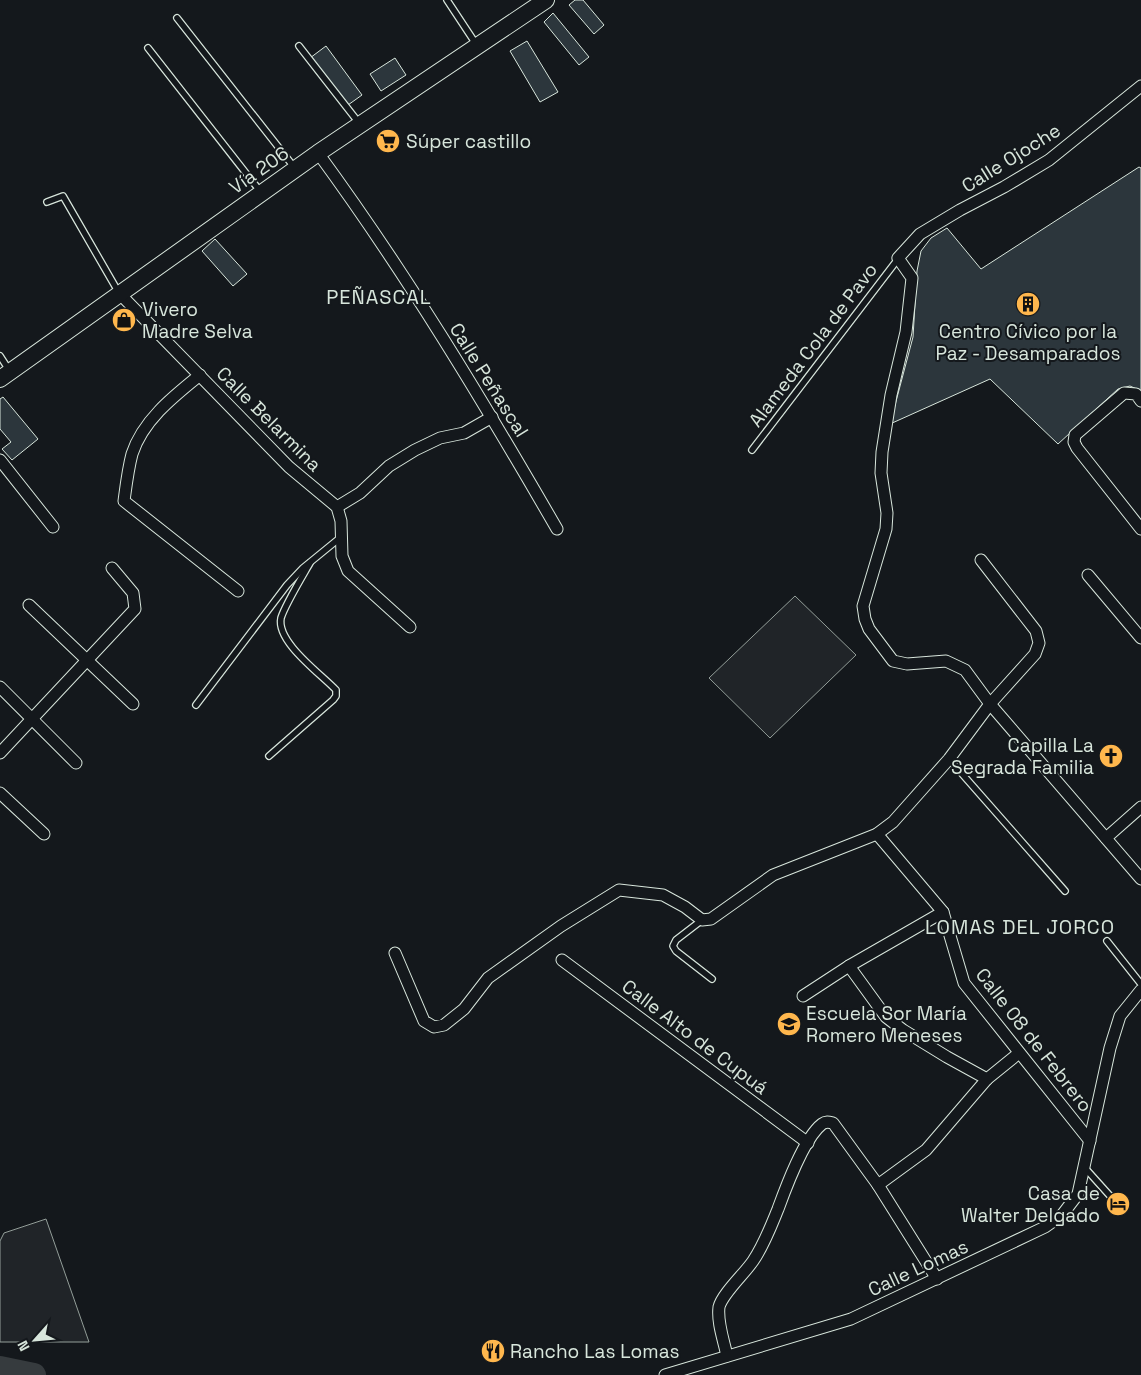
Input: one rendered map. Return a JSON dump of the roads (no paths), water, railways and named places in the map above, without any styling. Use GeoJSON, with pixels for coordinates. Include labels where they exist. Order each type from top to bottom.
{"type":"FeatureCollection","features":[{"type":"Feature","properties":{"kind":"main road","name":"Vía 206"},"geometry":{"type":"LineString","coordinates":[[5,375],[296,168],[546,0]]}},
{"type":"Feature","properties":{"kind":"street","name":"Calle Ojoche"},"geometry":{"type":"LineString","coordinates":[[898,258],[920,234],[1049,160],[1140,88]]}},
{"type":"Feature","properties":{"kind":"street","name":"Calle Peñascal"},"geometry":{"type":"LineString","coordinates":[[318,153],[360,210],[492,416],[557,529]]}},
{"type":"Feature","properties":{"kind":"street"},"geometry":{"type":"LineString","coordinates":[[898,258],[912,278],[906,332],[891,395],[882,452],[881,473],[887,513],[886,529],[863,606],[865,619],[869,629],[893,661],[907,664],[946,661],[965,670],[990,704],[1141,880]]}},
{"type":"Feature","properties":{"kind":"street","name":"Calle Belarmina"},"geometry":{"type":"LineString","coordinates":[[120,293],[289,468],[336,507]]}},
{"type":"Feature","properties":{"kind":"street"},"geometry":{"type":"LineString","coordinates":[[200,375],[170,399],[145,428],[132,454],[124,501],[238,591]]}},
{"type":"Feature","properties":{"kind":"street"},"geometry":{"type":"LineString","coordinates":[[1141,400],[1136,394],[1124,393],[1074,435],[1074,442],[1076,448],[1141,529]]}},
{"type":"Feature","properties":{"kind":"street"},"geometry":{"type":"LineString","coordinates":[[410,627],[348,571],[342,556],[341,521],[336,507],[360,493],[389,466],[415,450],[440,438],[464,433],[492,416]]}},
{"type":"Feature","properties":{"kind":"street"},"geometry":{"type":"LineString","coordinates":[[0,460],[52,527]]}},
{"type":"Feature","properties":{"kind":"street"},"geometry":{"type":"LineString","coordinates":[[395,954],[424,1021],[434,1027],[444,1025],[464,1009],[488,978],[562,926],[618,890],[662,895],[685,907],[702,920],[711,919],[773,875],[877,834],[893,822],[949,759],[990,704],[1035,654],[1039,643],[1036,631],[981,560]]}},
{"type":"Feature","properties":{"kind":"street"},"geometry":{"type":"LineString","coordinates":[[0,753],[135,609],[133,593],[112,568]]}},
{"type":"Feature","properties":{"kind":"street"},"geometry":{"type":"LineString","coordinates":[[1088,575],[1141,638]]}},
{"type":"Feature","properties":{"kind":"street"},"geometry":{"type":"LineString","coordinates":[[30,605],[133,704]]}},
{"type":"Feature","properties":{"kind":"street"},"geometry":{"type":"LineString","coordinates":[[0,686],[76,763]]}},
{"type":"Feature","properties":{"kind":"street"},"geometry":{"type":"LineString","coordinates":[[0,794],[44,834]]}},
{"type":"Feature","properties":{"kind":"street"},"geometry":{"type":"LineString","coordinates":[[1106,838],[1141,807]]}},
{"type":"Feature","properties":{"kind":"street","name":"Calle 08 de Febrero"},"geometry":{"type":"LineString","coordinates":[[877,834],[942,912],[964,983],[1090,1140]]}},
{"type":"Feature","properties":{"kind":"street"},"geometry":{"type":"LineString","coordinates":[[803,996],[849,966],[942,912]]}},
{"type":"Feature","properties":{"kind":"street","name":"Calle Alto de Cupuá"},"geometry":{"type":"LineString","coordinates":[[562,960],[808,1143]]}},
{"type":"Feature","properties":{"kind":"street"},"geometry":{"type":"LineString","coordinates":[[849,966],[886,1017],[940,1053],[987,1079]]}},
{"type":"Feature","properties":{"kind":"street","name":"Calle Lomas"},"geometry":{"type":"LineString","coordinates":[[665,1375],[851,1319],[1045,1227],[1062,1215],[1078,1194],[1110,1048],[1120,1016],[1141,990]]}},
{"type":"Feature","properties":{"kind":"street"},"geometry":{"type":"LineString","coordinates":[[878,1184],[926,1150],[987,1079],[1019,1053]]}},
{"type":"Feature","properties":{"kind":"street"},"geometry":{"type":"LineString","coordinates":[[728,1356],[720,1325],[720,1306],[731,1288],[753,1262],[768,1233],[786,1186],[808,1143],[821,1125],[827,1122],[833,1123],[878,1184],[937,1279]]}},
{"type":"Feature","properties":{"kind":"lane"},"geometry":{"type":"LineString","coordinates":[[447,0],[477,46]]}},
{"type":"Feature","properties":{"kind":"lane"},"geometry":{"type":"LineString","coordinates":[[177,18],[296,168]]}},
{"type":"Feature","properties":{"kind":"lane"},"geometry":{"type":"LineString","coordinates":[[299,46],[360,124]]}},
{"type":"Feature","properties":{"kind":"lane"},"geometry":{"type":"LineString","coordinates":[[148,48],[261,193]]}},
{"type":"Feature","properties":{"kind":"lane"},"geometry":{"type":"LineString","coordinates":[[47,202],[63,196],[120,293]]}},
{"type":"Feature","properties":{"kind":"lane","name":"Alameda Cola de Pavo"},"geometry":{"type":"LineString","coordinates":[[752,450],[898,258]]}},
{"type":"Feature","properties":{"kind":"lane"},"geometry":{"type":"LineString","coordinates":[[0,356],[5,375]]}},
{"type":"Feature","properties":{"kind":"lane"},"geometry":{"type":"LineString","coordinates":[[196,704],[287,585],[341,537]]}},
{"type":"Feature","properties":{"kind":"lane"},"geometry":{"type":"LineString","coordinates":[[269,756],[336,696],[336,690],[290,645],[282,633],[282,617],[310,563]]}},
{"type":"Feature","properties":{"kind":"lane"},"geometry":{"type":"LineString","coordinates":[[949,759],[1065,891]]}},
{"type":"Feature","properties":{"kind":"lane"},"geometry":{"type":"LineString","coordinates":[[702,920],[676,940],[674,946],[676,951],[712,979]]}},
{"type":"Feature","properties":{"kind":"lane"},"geometry":{"type":"LineString","coordinates":[[1107,941],[1141,984]]}},
{"type":"Feature","properties":{"kind":"lane"},"geometry":{"type":"LineString","coordinates":[[1084,1166],[1120,1207]]}},
{"type":"Feature","properties":{"kind":"waterway"},"geometry":{"type":"LineString","coordinates":[[0,1368],[34,1375]]}},
{"type":"Feature","properties":{"kind":"place","name":"Súper castillo"},"geometry":{"type":"Point","coordinates":[388,141]}},
{"type":"Feature","properties":{"kind":"place","name":"Centro Cívico por la Paz - Desamparados"},"geometry":{"type":"Point","coordinates":[1028,304]}},
{"type":"Feature","properties":{"kind":"place","name":"Vivero Madre Selva"},"geometry":{"type":"Point","coordinates":[124,320]}},
{"type":"Feature","properties":{"kind":"place","name":"Capilla La Segrada Familia"},"geometry":{"type":"Point","coordinates":[1111,756]}},
{"type":"Feature","properties":{"kind":"place","name":"Escuela Sor María Romero Meneses"},"geometry":{"type":"Point","coordinates":[789,1024]}},
{"type":"Feature","properties":{"kind":"place","name":"Casa de Walter Delgado"},"geometry":{"type":"Point","coordinates":[1118,1204]}},
{"type":"Feature","properties":{"kind":"place","name":"Rancho Las Lomas"},"geometry":{"type":"Point","coordinates":[493,1351]}},
{"type":"Feature","properties":{"kind":"district","name":"PEÑASCAL"},"geometry":{"type":"Point","coordinates":[379,297]}},
{"type":"Feature","properties":{"kind":"district","name":"LOMAS DEL JORCO"},"geometry":{"type":"Point","coordinates":[1020,927]}}]}
